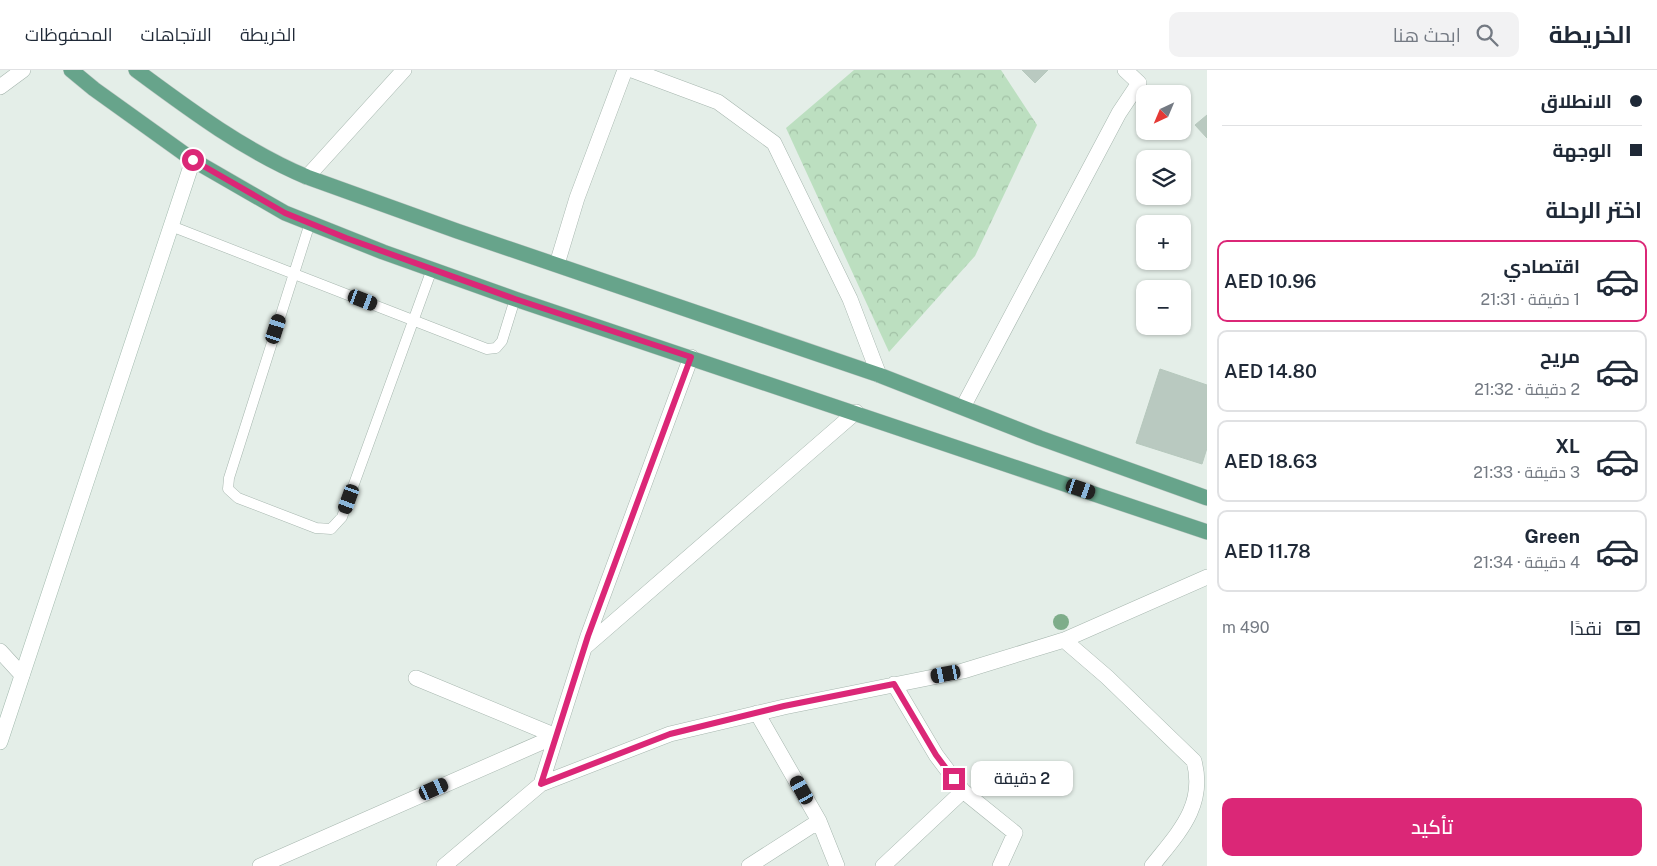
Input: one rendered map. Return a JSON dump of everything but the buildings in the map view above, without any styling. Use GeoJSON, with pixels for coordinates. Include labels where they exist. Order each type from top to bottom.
{"type":"FeatureCollection","features":[{"type":"Feature","properties":{"kind":"main road"},"geometry":{"type":"LineString","coordinates":[[71,70],[193,160],[285,213],[432,270],[515,299],[856,412],[1207,532]]}},
{"type":"Feature","properties":{"kind":"main road"},"geometry":{"type":"LineString","coordinates":[[136,70],[205,121],[283,167],[307,177],[458,231],[879,375],[1040,438],[1207,498]]}},
{"type":"Feature","properties":{"kind":"street"},"geometry":{"type":"LineString","coordinates":[[0,87],[23,70]]}},
{"type":"Feature","properties":{"kind":"street"},"geometry":{"type":"LineString","coordinates":[[307,177],[404,70]]}},
{"type":"Feature","properties":{"kind":"street"},"geometry":{"type":"LineString","coordinates":[[557,264],[577,198],[625,70]]}},
{"type":"Feature","properties":{"kind":"street"},"geometry":{"type":"LineString","coordinates":[[632,70],[718,102],[774,143],[850,299],[879,375]]}},
{"type":"Feature","properties":{"kind":"street"},"geometry":{"type":"LineString","coordinates":[[963,407],[1118,112],[1138,83],[1125,70]]}},
{"type":"Feature","properties":{"kind":"street"},"geometry":{"type":"LineString","coordinates":[[0,742],[193,160]]}},
{"type":"Feature","properties":{"kind":"street"},"geometry":{"type":"LineString","coordinates":[[541,784],[584,648],[691,357]]}},
{"type":"Feature","properties":{"kind":"street"},"geometry":{"type":"LineString","coordinates":[[584,648],[856,412]]}},
{"type":"Feature","properties":{"kind":"street"},"geometry":{"type":"LineString","coordinates":[[444,866],[541,784],[670,734],[757,713],[963,671],[1064,640],[1207,577]]}},
{"type":"Feature","properties":{"kind":"street"},"geometry":{"type":"LineString","coordinates":[[1064,640],[1108,677],[1194,761],[1198,777],[1198,796],[1180,831],[1152,866]]}},
{"type":"Feature","properties":{"kind":"street"},"geometry":{"type":"LineString","coordinates":[[0,651],[22,675]]}},
{"type":"Feature","properties":{"kind":"street"},"geometry":{"type":"LineString","coordinates":[[416,678],[556,736]]}},
{"type":"Feature","properties":{"kind":"street"},"geometry":{"type":"LineString","coordinates":[[894,684],[936,755],[963,792],[1016,833],[1000,866]]}},
{"type":"Feature","properties":{"kind":"street"},"geometry":{"type":"LineString","coordinates":[[757,713],[818,821],[837,866]]}},
{"type":"Feature","properties":{"kind":"street"},"geometry":{"type":"LineString","coordinates":[[260,866],[556,736]]}},
{"type":"Feature","properties":{"kind":"street"},"geometry":{"type":"LineString","coordinates":[[882,866],[963,792]]}},
{"type":"Feature","properties":{"kind":"street"},"geometry":{"type":"LineString","coordinates":[[749,866],[818,821]]}},
{"type":"Feature","properties":{"kind":"lane"},"geometry":{"type":"LineString","coordinates":[[310,223],[229,478],[228,490],[238,498],[316,528],[331,529],[342,517],[432,270]]}},
{"type":"Feature","properties":{"kind":"lane"},"geometry":{"type":"LineString","coordinates":[[171,226],[487,349],[496,348],[502,341],[515,299]]}},
{"type":"Feature","properties":{"kind":"green space"},"geometry":{"type":"Polygon","coordinates":[[[854,70],[1001,70],[1037,125],[975,256],[889,352],[786,128],[854,70]]]}},
{"type":"Feature","properties":{"kind":"route"},"geometry":{"type":"LineString","coordinates":[[193,160],[285,213],[346,238],[515,299],[691,357],[588,636],[541,784],[670,734],[784,706],[894,684],[936,755],[954,779]]}}]}
